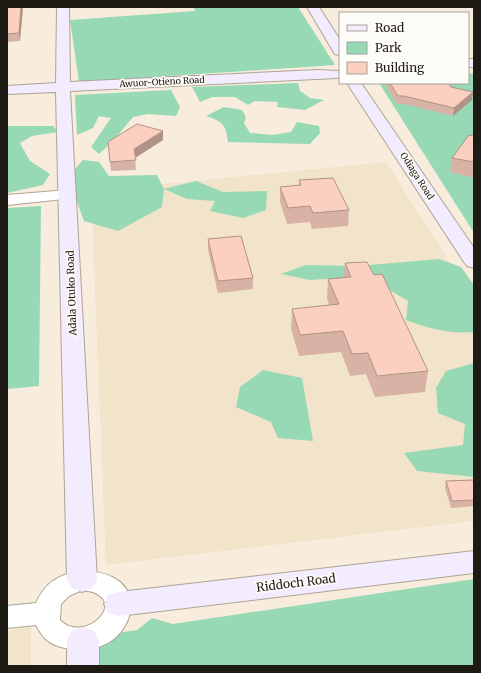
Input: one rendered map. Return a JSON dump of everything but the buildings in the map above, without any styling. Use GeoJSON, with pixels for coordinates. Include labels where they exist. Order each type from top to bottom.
{"type":"FeatureCollection","features":[{"type":"Feature","properties":{"kind":"street","name":"Adala Otuko Road"},"geometry":{"type":"LineString","coordinates":[[63,7],[64,87],[82,580]]}},
{"type":"Feature","properties":{"kind":"street"},"geometry":{"type":"LineString","coordinates":[[313,7],[339,49]]}},
{"type":"Feature","properties":{"kind":"street","name":"Awuor-Otieno Road"},"geometry":{"type":"LineString","coordinates":[[7,90],[317,74],[338,71]]}},
{"type":"Feature","properties":{"kind":"street","name":"Odiaga Road"},"geometry":{"type":"LineString","coordinates":[[358,85],[474,262]]}},
{"type":"Feature","properties":{"kind":"street"},"geometry":{"type":"LineString","coordinates":[[7,200],[68,195]]}},
{"type":"Feature","properties":{"kind":"street","name":"Riddoch Road"},"geometry":{"type":"LineString","coordinates":[[119,604],[474,562]]}},
{"type":"Feature","properties":{"kind":"street"},"geometry":{"type":"LineString","coordinates":[[82,580],[96,580],[107,585],[116,594],[119,604],[117,616],[109,627],[97,636],[83,653],[68,639],[56,634],[47,624],[45,613],[49,601],[57,591],[68,584],[82,580]]}},
{"type":"Feature","properties":{"kind":"street"},"geometry":{"type":"LineString","coordinates":[[7,618],[45,613]]}},
{"type":"Feature","properties":{"kind":"shaded area"},"geometry":{"type":"Polygon","coordinates":[[[386,162],[474,300],[474,521],[106,565],[91,191],[386,162]]]}},
{"type":"Feature","properties":{"kind":"shaded area"},"geometry":{"type":"Polygon","coordinates":[[[31,627],[31,666],[7,666],[7,631],[31,627]]]}},
{"type":"Feature","properties":{"kind":"green space"},"geometry":{"type":"Polygon","coordinates":[[[193,7],[298,7],[335,65],[79,82],[70,20],[195,11],[193,7]]]}},
{"type":"Feature","properties":{"kind":"green space"},"geometry":{"type":"Polygon","coordinates":[[[474,73],[474,233],[380,84],[469,84],[469,74],[474,73]]]}},
{"type":"Feature","properties":{"kind":"green space"},"geometry":{"type":"Polygon","coordinates":[[[298,83],[300,91],[310,98],[324,100],[305,110],[277,107],[278,102],[255,101],[248,105],[235,97],[212,97],[200,102],[192,87],[298,83]]]}},
{"type":"Feature","properties":{"kind":"green space"},"geometry":{"type":"Polygon","coordinates":[[[171,90],[180,107],[176,116],[148,114],[133,117],[113,141],[99,154],[91,147],[111,118],[99,116],[93,128],[77,135],[75,95],[171,90]]]}},
{"type":"Feature","properties":{"kind":"green space"},"geometry":{"type":"Polygon","coordinates":[[[224,107],[242,110],[246,117],[244,123],[250,133],[272,135],[291,132],[297,122],[319,126],[320,133],[310,144],[228,142],[223,124],[206,116],[224,107]]]}},
{"type":"Feature","properties":{"kind":"green space"},"geometry":{"type":"Polygon","coordinates":[[[7,126],[53,126],[58,132],[32,136],[20,143],[30,161],[50,174],[43,185],[7,193],[7,126]]]}},
{"type":"Feature","properties":{"kind":"green space"},"geometry":{"type":"Polygon","coordinates":[[[83,160],[99,162],[109,176],[157,175],[164,189],[162,207],[118,231],[84,221],[68,177],[83,160]]]}},
{"type":"Feature","properties":{"kind":"green space"},"geometry":{"type":"Polygon","coordinates":[[[196,181],[223,192],[267,191],[266,210],[243,218],[210,211],[215,201],[187,199],[164,189],[196,181]]]}},
{"type":"Feature","properties":{"kind":"green space"},"geometry":{"type":"Polygon","coordinates":[[[41,206],[39,386],[7,389],[7,208],[41,206]]]}},
{"type":"Feature","properties":{"kind":"green space"},"geometry":{"type":"Polygon","coordinates":[[[439,259],[461,267],[474,285],[474,332],[440,330],[406,320],[408,301],[366,276],[310,280],[281,274],[306,265],[358,266],[439,259]]]}},
{"type":"Feature","properties":{"kind":"green space"},"geometry":{"type":"Polygon","coordinates":[[[474,363],[474,477],[417,471],[404,453],[463,445],[465,424],[438,413],[436,388],[446,371],[474,363]]]}},
{"type":"Feature","properties":{"kind":"green space"},"geometry":{"type":"Polygon","coordinates":[[[263,370],[302,378],[313,441],[278,438],[271,422],[236,407],[240,387],[263,370]]]}},
{"type":"Feature","properties":{"kind":"green space"},"geometry":{"type":"Polygon","coordinates":[[[474,579],[474,666],[98,666],[97,636],[137,630],[152,618],[173,624],[474,579]]]}}]}
